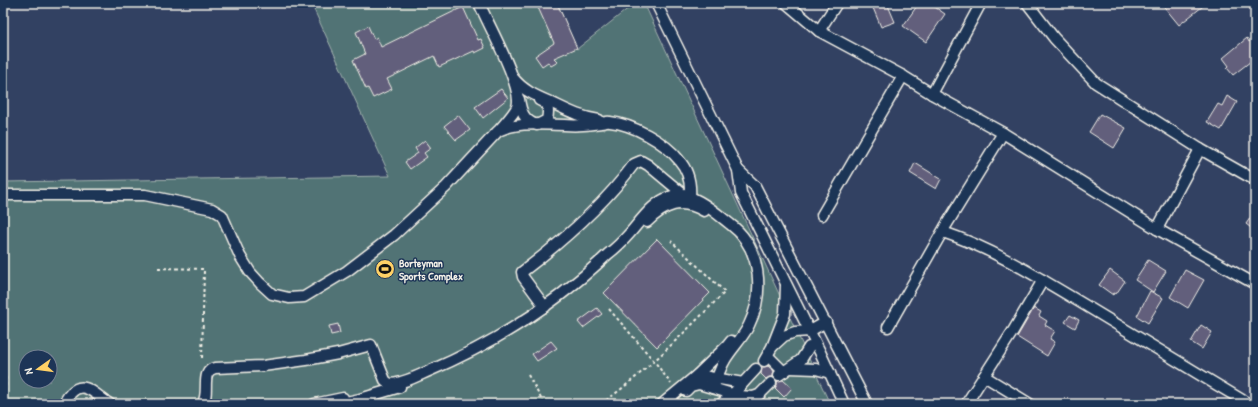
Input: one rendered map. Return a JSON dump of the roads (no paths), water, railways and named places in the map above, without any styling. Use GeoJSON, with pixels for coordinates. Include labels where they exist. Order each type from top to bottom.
{"type":"FeatureCollection","features":[{"type":"Feature","properties":{"kind":"street"},"geometry":{"type":"LineString","coordinates":[[479,3],[519,91],[520,108],[524,117],[531,123],[537,125],[547,120],[548,108],[545,102],[519,91]]}},
{"type":"Feature","properties":{"kind":"street"},"geometry":{"type":"LineString","coordinates":[[656,3],[738,170],[741,193],[810,331],[844,404]]}},
{"type":"Feature","properties":{"kind":"street"},"geometry":{"type":"LineString","coordinates":[[786,3],[819,31],[903,76],[932,94],[1003,133],[1156,228],[1255,284]]}},
{"type":"Feature","properties":{"kind":"street"},"geometry":{"type":"LineString","coordinates":[[819,31],[837,3]]}},
{"type":"Feature","properties":{"kind":"street"},"geometry":{"type":"LineString","coordinates":[[932,94],[981,3]]}},
{"type":"Feature","properties":{"kind":"street"},"geometry":{"type":"LineString","coordinates":[[1027,3],[1054,38],[1096,83],[1200,149],[1255,180]]}},
{"type":"Feature","properties":{"kind":"street"},"geometry":{"type":"LineString","coordinates":[[822,215],[903,76]]}},
{"type":"Feature","properties":{"kind":"street"},"geometry":{"type":"LineString","coordinates":[[519,91],[532,95],[576,115],[631,127],[670,151],[679,160],[687,173],[690,187],[687,196]]}},
{"type":"Feature","properties":{"kind":"street"},"geometry":{"type":"LineString","coordinates":[[3,195],[146,195],[212,209],[222,215],[240,256],[250,272],[260,283],[272,294],[289,298],[304,297],[347,271],[394,235],[446,187],[498,131],[517,106],[519,91]]}},
{"type":"Feature","properties":{"kind":"street"},"geometry":{"type":"LineString","coordinates":[[520,108],[527,100],[536,98]]}},
{"type":"Feature","properties":{"kind":"street"},"geometry":{"type":"LineString","coordinates":[[498,131],[507,127],[523,124],[585,125],[609,121]]}},
{"type":"Feature","properties":{"kind":"street"},"geometry":{"type":"LineString","coordinates":[[888,327],[1003,133]]}},
{"type":"Feature","properties":{"kind":"street"},"geometry":{"type":"LineString","coordinates":[[1156,228],[1200,149]]}},
{"type":"Feature","properties":{"kind":"street"},"geometry":{"type":"LineString","coordinates":[[545,307],[523,277],[522,272],[588,216],[634,164],[641,161],[658,172],[687,196]]}},
{"type":"Feature","properties":{"kind":"street"},"geometry":{"type":"LineString","coordinates":[[738,170],[755,186],[867,404]]}},
{"type":"Feature","properties":{"kind":"street"},"geometry":{"type":"LineString","coordinates":[[212,404],[208,393],[207,374],[211,369],[263,366],[306,360],[338,354],[371,345],[385,380],[391,384],[423,373],[470,352],[510,330],[545,307],[587,275],[649,212],[662,200],[673,195],[694,198],[714,211],[738,231],[751,250],[757,266],[758,296],[754,314],[745,332],[724,361],[715,383]]}},
{"type":"Feature","properties":{"kind":"street"},"geometry":{"type":"LineString","coordinates":[[337,404],[381,393],[417,381],[479,354],[538,318],[594,275],[660,210],[670,205],[693,205],[728,229],[739,242],[749,262],[752,283],[749,309],[740,329],[727,346],[697,375],[662,404]]}},
{"type":"Feature","properties":{"kind":"street"},"geometry":{"type":"LineString","coordinates":[[943,232],[997,254],[1249,404]]}},
{"type":"Feature","properties":{"kind":"street"},"geometry":{"type":"LineString","coordinates":[[968,401],[1043,280]]}},
{"type":"Feature","properties":{"kind":"street"},"geometry":{"type":"LineString","coordinates":[[768,355],[785,314],[786,284]]}},
{"type":"Feature","properties":{"kind":"street"},"geometry":{"type":"LineString","coordinates":[[768,355],[784,336],[795,332],[810,331],[826,322]]}},
{"type":"Feature","properties":{"kind":"street"},"geometry":{"type":"LineString","coordinates":[[784,372],[801,360],[809,347]]}},
{"type":"Feature","properties":{"kind":"street"},"geometry":{"type":"LineString","coordinates":[[202,404],[208,393],[209,378],[212,374],[223,372],[252,372],[291,367],[330,360],[369,350],[379,374],[380,382],[377,389],[314,404]]}},
{"type":"Feature","properties":{"kind":"street"},"geometry":{"type":"LineString","coordinates":[[768,355],[784,372]]}},
{"type":"Feature","properties":{"kind":"street"},"geometry":{"type":"LineString","coordinates":[[721,404],[733,394],[756,369]]}},
{"type":"Feature","properties":{"kind":"street"},"geometry":{"type":"LineString","coordinates":[[784,372],[816,369],[830,374]]}},
{"type":"Feature","properties":{"kind":"street"},"geometry":{"type":"LineString","coordinates":[[697,375],[715,383],[733,394],[747,398],[759,395],[771,383]]}},
{"type":"Feature","properties":{"kind":"street"},"geometry":{"type":"LineString","coordinates":[[984,376],[1030,404]]}},
{"type":"Feature","properties":{"kind":"street"},"geometry":{"type":"LineString","coordinates":[[671,404],[695,384],[743,383]]}},
{"type":"Feature","properties":{"kind":"street"},"geometry":{"type":"LineString","coordinates":[[65,404],[68,396],[73,390],[87,388],[93,391],[105,402],[110,404]]}},
{"type":"Feature","properties":{"kind":"street"},"geometry":{"type":"LineString","coordinates":[[729,404],[733,394]]}},
{"type":"Feature","properties":{"kind":"place","name":"Borteyman Sports Complex"},"geometry":{"type":"Point","coordinates":[385,269]}}]}
